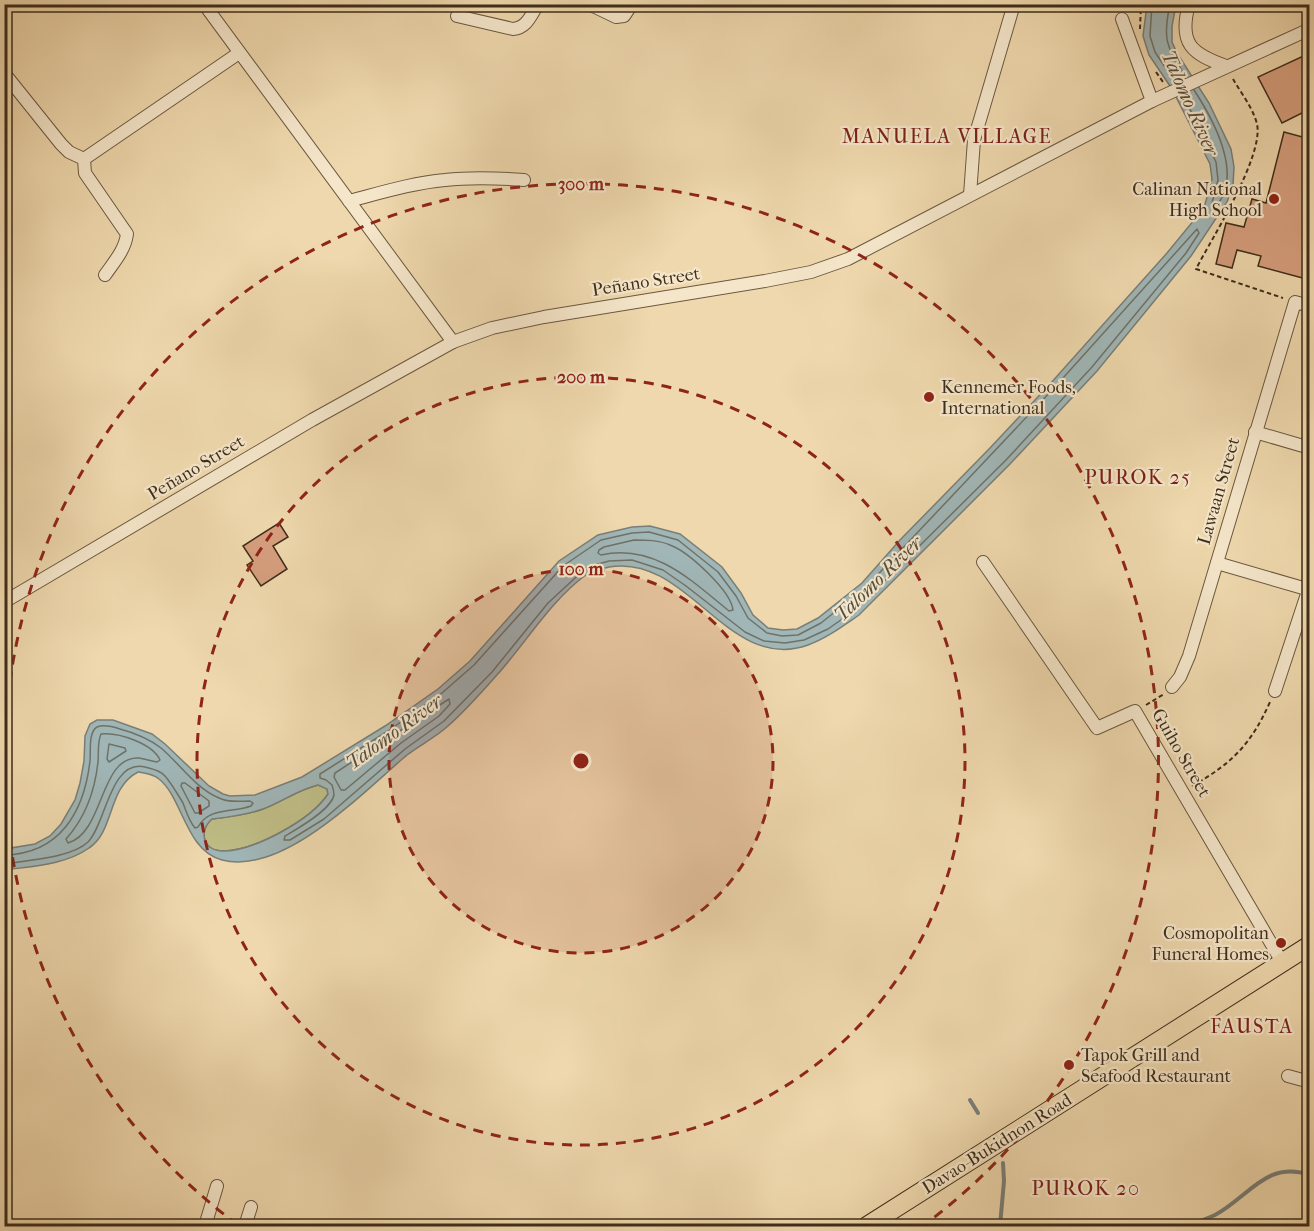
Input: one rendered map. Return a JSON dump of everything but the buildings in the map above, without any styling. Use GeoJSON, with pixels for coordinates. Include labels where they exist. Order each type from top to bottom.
{"type":"FeatureCollection","features":[{"type":"Feature","properties":{"kind":"highway","name":"Davao-Bukidnon Road"},"geometry":{"type":"LineString","coordinates":[[867,1227],[1310,945]]}},
{"type":"Feature","properties":{"kind":"street"},"geometry":{"type":"LineString","coordinates":[[204,4],[453,342]]}},
{"type":"Feature","properties":{"kind":"street"},"geometry":{"type":"LineString","coordinates":[[458,16],[513,29],[519,28],[528,21],[538,4]]}},
{"type":"Feature","properties":{"kind":"street"},"geometry":{"type":"LineString","coordinates":[[589,4],[616,17],[624,16],[632,4]]}},
{"type":"Feature","properties":{"kind":"street"},"geometry":{"type":"LineString","coordinates":[[970,195],[975,140],[1014,4]]}},
{"type":"Feature","properties":{"kind":"street"},"geometry":{"type":"LineString","coordinates":[[1189,4],[1185,28],[1187,40],[1200,56],[1226,66]]}},
{"type":"Feature","properties":{"kind":"street"},"geometry":{"type":"LineString","coordinates":[[1122,19],[1152,101]]}},
{"type":"Feature","properties":{"kind":"street","name":"Peñano Street"},"geometry":{"type":"LineString","coordinates":[[4,602],[312,420],[453,342],[492,328],[544,317],[811,272],[849,259],[1167,93],[1310,29]]}},
{"type":"Feature","properties":{"kind":"street"},"geometry":{"type":"LineString","coordinates":[[84,159],[239,53]]}},
{"type":"Feature","properties":{"kind":"street"},"geometry":{"type":"LineString","coordinates":[[4,73],[61,144],[69,152],[84,159]]}},
{"type":"Feature","properties":{"kind":"street"},"geometry":{"type":"LineString","coordinates":[[84,159],[85,172],[127,234],[122,251],[105,275]]}},
{"type":"Feature","properties":{"kind":"street"},"geometry":{"type":"LineString","coordinates":[[349,201],[403,187],[443,180],[481,178],[524,180]]}},
{"type":"Feature","properties":{"kind":"street"},"geometry":{"type":"LineString","coordinates":[[1294,302],[1310,306]]}},
{"type":"Feature","properties":{"kind":"street","name":"Lawaan Street"},"geometry":{"type":"LineString","coordinates":[[1172,687],[1180,677],[1189,656],[1294,302]]}},
{"type":"Feature","properties":{"kind":"street"},"geometry":{"type":"LineString","coordinates":[[1255,432],[1310,448]]}},
{"type":"Feature","properties":{"kind":"street","name":"Guiho Street"},"geometry":{"type":"LineString","coordinates":[[983,562],[1096,728],[1135,711],[1282,962]]}},
{"type":"Feature","properties":{"kind":"street"},"geometry":{"type":"LineString","coordinates":[[1217,563],[1309,588],[1275,691]]}},
{"type":"Feature","properties":{"kind":"street"},"geometry":{"type":"LineString","coordinates":[[1288,1076],[1310,1082]]}},
{"type":"Feature","properties":{"kind":"street"},"geometry":{"type":"LineString","coordinates":[[205,1227],[217,1186]]}},
{"type":"Feature","properties":{"kind":"street"},"geometry":{"type":"LineString","coordinates":[[245,1227],[251,1207]]}},
{"type":"Feature","properties":{"kind":"path"},"geometry":{"type":"LineString","coordinates":[[1226,66],[1254,114],[1258,133],[1257,144],[1247,171],[1196,269],[1294,302]]}},
{"type":"Feature","properties":{"kind":"path"},"geometry":{"type":"LineString","coordinates":[[1135,711],[1172,687]]}},
{"type":"Feature","properties":{"kind":"path"},"geometry":{"type":"LineString","coordinates":[[1182,791],[1210,776],[1243,749],[1254,733],[1275,691]]}},
{"type":"Feature","properties":{"kind":"shaded area"},"geometry":{"type":"Polygon","coordinates":[[[318,785],[327,788],[328,794],[309,814],[281,832],[236,850],[216,850],[207,844],[205,829],[212,819],[257,811],[318,785]]]}},
{"type":"Feature","properties":{"kind":"water","name":"Talomo River"},"geometry":{"type":"Polygon","coordinates":[[[1147,5],[1176,5],[1172,42],[1209,103],[1231,149],[1234,167],[1233,185],[1227,202],[1191,256],[1097,371],[1010,464],[859,615],[835,632],[815,642],[780,649],[754,643],[731,629],[662,577],[637,568],[609,567],[594,571],[587,574],[561,597],[496,676],[454,720],[407,755],[322,827],[296,843],[271,855],[246,862],[222,860],[200,846],[174,798],[159,779],[138,772],[121,788],[103,831],[89,848],[80,854],[59,861],[5,870],[5,849],[35,844],[50,836],[61,824],[75,800],[80,783],[85,736],[90,724],[97,720],[113,720],[152,734],[209,786],[223,794],[255,795],[302,777],[385,726],[438,689],[470,661],[559,561],[598,535],[632,527],[650,526],[680,534],[722,567],[741,593],[753,615],[768,628],[797,629],[818,618],[862,583],[900,540],[990,448],[1167,253],[1204,208],[1212,179],[1210,164],[1172,89],[1149,55],[1143,36],[1147,5]],[[318,785],[257,811],[212,819],[205,829],[205,840],[211,848],[223,851],[236,850],[265,840],[309,814],[328,794],[327,789],[318,785]]]}},
{"type":"Feature","properties":{"kind":"waterway"},"geometry":{"type":"LineString","coordinates":[[970,1100],[978,1113]]}},
{"type":"Feature","properties":{"kind":"waterway"},"geometry":{"type":"LineString","coordinates":[[1000,1226],[1004,1181],[1003,1163]]}},
{"type":"Feature","properties":{"kind":"waterway"},"geometry":{"type":"LineString","coordinates":[[1184,1226],[1215,1215],[1270,1176],[1281,1172],[1310,1175]]}},
{"type":"Feature","properties":{"kind":"place","name":"Calinan National High School"},"geometry":{"type":"Point","coordinates":[1274,199]}},
{"type":"Feature","properties":{"kind":"place","name":"Kennemer Foods, International"},"geometry":{"type":"Point","coordinates":[929,397]}},
{"type":"Feature","properties":{"kind":"place","name":"Cosmopolitan Funeral Homes"},"geometry":{"type":"Point","coordinates":[1281,943]}},
{"type":"Feature","properties":{"kind":"place","name":"Tapok Grill and Seafood Restaurant"},"geometry":{"type":"Point","coordinates":[1069,1065]}},
{"type":"Feature","properties":{"kind":"district","name":"MANUELA VILLAGE"},"geometry":{"type":"Point","coordinates":[947,136]}},
{"type":"Feature","properties":{"kind":"district","name":"PUROK 25"},"geometry":{"type":"Point","coordinates":[1138,477]}},
{"type":"Feature","properties":{"kind":"district","name":"FAUSTA"},"geometry":{"type":"Point","coordinates":[1252,1026]}},
{"type":"Feature","properties":{"kind":"district","name":"PUROK 20"},"geometry":{"type":"Point","coordinates":[1086,1188]}}]}
